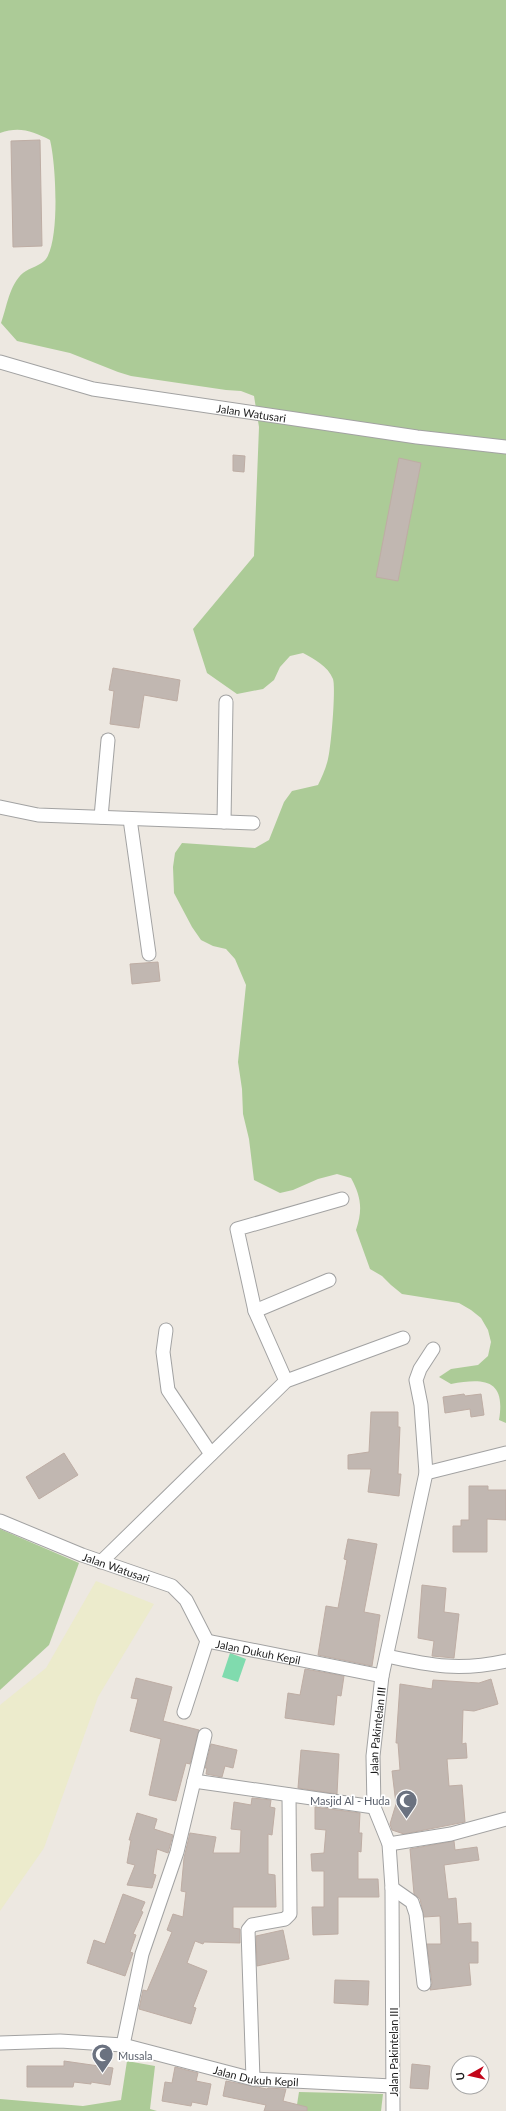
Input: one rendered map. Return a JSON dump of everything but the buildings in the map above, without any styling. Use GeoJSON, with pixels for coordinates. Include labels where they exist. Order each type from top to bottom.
{"type":"FeatureCollection","features":[{"type":"Feature","properties":{"kind":"street","name":"Jalan Watusari"},"geometry":{"type":"LineString","coordinates":[[0,362],[93,389],[417,437],[506,447]]}},
{"type":"Feature","properties":{"kind":"street"},"geometry":{"type":"LineString","coordinates":[[224,822],[226,702]]}},
{"type":"Feature","properties":{"kind":"street"},"geometry":{"type":"LineString","coordinates":[[101,818],[108,740]]}},
{"type":"Feature","properties":{"kind":"street"},"geometry":{"type":"LineString","coordinates":[[0,807],[38,815],[130,820],[253,823]]}},
{"type":"Feature","properties":{"kind":"street"},"geometry":{"type":"LineString","coordinates":[[130,820],[149,954]]}},
{"type":"Feature","properties":{"kind":"street"},"geometry":{"type":"LineString","coordinates":[[286,1381],[255,1311],[237,1228],[342,1199]]}},
{"type":"Feature","properties":{"kind":"street"},"geometry":{"type":"LineString","coordinates":[[255,1311],[329,1280]]}},
{"type":"Feature","properties":{"kind":"street"},"geometry":{"type":"LineString","coordinates":[[166,1330],[163,1352],[168,1390],[211,1454]]}},
{"type":"Feature","properties":{"kind":"street"},"geometry":{"type":"LineString","coordinates":[[101,1562],[286,1381],[403,1338]]}},
{"type":"Feature","properties":{"kind":"street","name":"Jalan Pakintelan III"},"geometry":{"type":"LineString","coordinates":[[393,2111],[392,1888],[389,1844],[374,1807],[373,1756],[382,1676],[426,1473],[421,1404],[416,1380],[420,1369],[433,1349]]}},
{"type":"Feature","properties":{"kind":"street"},"geometry":{"type":"LineString","coordinates":[[426,1473],[506,1452]]}},
{"type":"Feature","properties":{"kind":"street","name":"Jalan Watusari"},"geometry":{"type":"LineString","coordinates":[[0,1521],[101,1562],[172,1586],[186,1600],[207,1641]]}},
{"type":"Feature","properties":{"kind":"street","name":"Jalan Dukuh Kepil"},"geometry":{"type":"LineString","coordinates":[[184,1712],[207,1641],[382,1676]]}},
{"type":"Feature","properties":{"kind":"street"},"geometry":{"type":"LineString","coordinates":[[387,1656],[437,1667],[480,1667],[506,1661]]}},
{"type":"Feature","properties":{"kind":"street"},"geometry":{"type":"LineString","coordinates":[[123,2045],[142,1954],[177,1852],[205,1736]]}},
{"type":"Feature","properties":{"kind":"street"},"geometry":{"type":"LineString","coordinates":[[194,1781],[374,1807]]}},
{"type":"Feature","properties":{"kind":"street"},"geometry":{"type":"LineString","coordinates":[[253,2079],[248,1930],[252,1925],[285,1919],[290,1914],[290,1795]]}},
{"type":"Feature","properties":{"kind":"street"},"geometry":{"type":"LineString","coordinates":[[389,1844],[451,1834],[506,1819]]}},
{"type":"Feature","properties":{"kind":"street"},"geometry":{"type":"LineString","coordinates":[[392,1888],[412,1902],[416,1914],[424,1984]]}},
{"type":"Feature","properties":{"kind":"street","name":"Jalan Dukuh Kepil"},"geometry":{"type":"LineString","coordinates":[[0,2042],[60,2041],[123,2045],[253,2079],[392,2086]]}},
{"type":"Feature","properties":{"kind":"green space"},"geometry":{"type":"Polygon","coordinates":[[[0,0],[506,0],[506,1423],[499,1420],[499,1396],[496,1389],[490,1384],[473,1381],[451,1384],[439,1377],[451,1369],[478,1365],[488,1356],[491,1342],[488,1330],[481,1318],[459,1303],[402,1294],[382,1276],[370,1269],[356,1230],[360,1216],[360,1203],[357,1191],[351,1178],[337,1174],[318,1179],[293,1190],[280,1193],[254,1180],[249,1139],[243,1114],[242,1089],[238,1062],[246,985],[235,959],[226,949],[213,946],[201,940],[192,927],[174,893],[173,867],[175,853],[182,843],[255,848],[269,840],[284,802],[292,791],[318,785],[324,772],[328,759],[332,731],[334,705],[333,679],[328,670],[316,660],[303,653],[290,656],[280,667],[274,680],[263,689],[237,694],[207,673],[193,629],[254,556],[259,427],[254,396],[241,391],[131,376],[70,353],[17,341],[1,323],[11,290],[18,278],[23,273],[39,265],[46,259],[53,235],[56,201],[54,166],[50,140],[26,130],[13,130],[0,133],[0,0]]]}},
{"type":"Feature","properties":{"kind":"green space"},"geometry":{"type":"Polygon","coordinates":[[[0,1529],[79,1563],[49,1645],[0,1690],[0,1529]]]}},
{"type":"Feature","properties":{"kind":"green space"},"geometry":{"type":"Polygon","coordinates":[[[96,1581],[154,1604],[98,1697],[44,1848],[0,1911],[0,1705],[46,1668],[96,1581]]]}},
{"type":"Feature","properties":{"kind":"green space"},"geometry":{"type":"Polygon","coordinates":[[[230,1653],[246,1659],[238,1682],[222,1677],[230,1653]]]}},
{"type":"Feature","properties":{"kind":"green space"},"geometry":{"type":"Polygon","coordinates":[[[127,2061],[155,2066],[150,2109],[157,2111],[0,2111],[0,2099],[83,2106],[121,2100],[127,2061]]]}},
{"type":"Feature","properties":{"kind":"green space"},"geometry":{"type":"Polygon","coordinates":[[[299,2092],[383,2094],[381,2111],[296,2111],[299,2092]]]}},
{"type":"Feature","properties":{"kind":"place","name":"Masjid Al - Huda"},"geometry":{"type":"Point","coordinates":[406,1820]}},
{"type":"Feature","properties":{"kind":"place","name":"Musala"},"geometry":{"type":"Point","coordinates":[103,2074]}}]}
